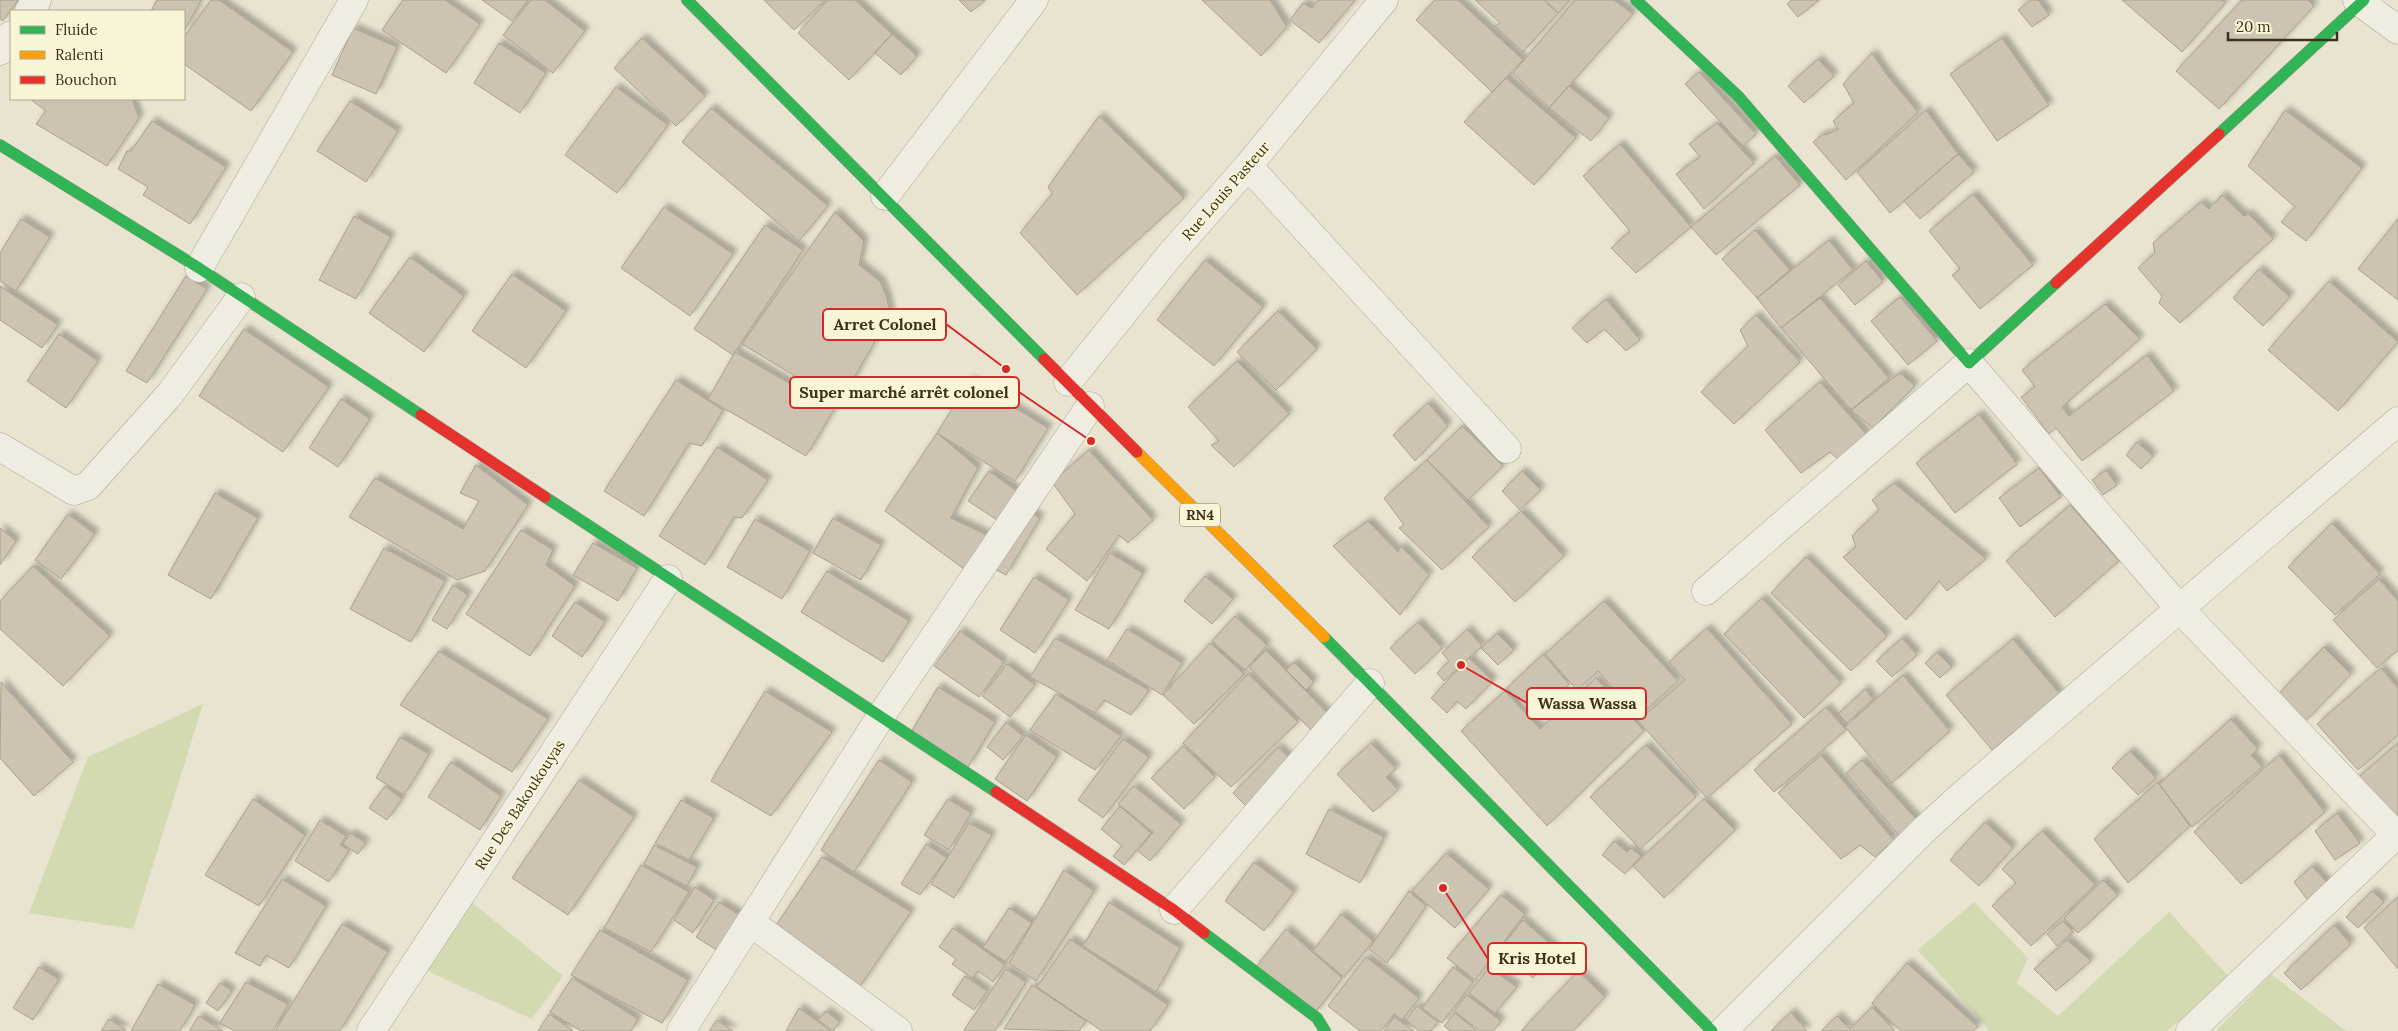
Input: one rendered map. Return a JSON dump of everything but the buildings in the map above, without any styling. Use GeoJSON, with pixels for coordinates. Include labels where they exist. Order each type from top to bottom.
{"type":"FeatureCollection","features":[{"type":"Feature","properties":{"kind":"main road","name":"RN4"},"geometry":{"type":"LineString","coordinates":[[687,0],[885,196],[1090,406],[1370,683],[1712,1031]]}},
{"type":"Feature","properties":{"kind":"main road"},"geometry":{"type":"LineString","coordinates":[[1636,0],[1738,96],[1969,363],[2185,167],[2361,1]]}},
{"type":"Feature","properties":{"kind":"main road"},"geometry":{"type":"LineString","coordinates":[[0,144],[199,268],[668,579],[881,716],[1174,910],[1317,1018],[1325,1031]]}},
{"type":"Feature","properties":{"kind":"street"},"geometry":{"type":"LineString","coordinates":[[199,268],[354,0]]}},
{"type":"Feature","properties":{"kind":"street"},"geometry":{"type":"LineString","coordinates":[[885,196],[1034,0]]}},
{"type":"Feature","properties":{"kind":"street","name":"Rue Louis Pasteur"},"geometry":{"type":"LineString","coordinates":[[1068,382],[1170,255],[1248,166],[1384,0]]}},
{"type":"Feature","properties":{"kind":"street"},"geometry":{"type":"LineString","coordinates":[[2361,1],[2398,30]]}},
{"type":"Feature","properties":{"kind":"street"},"geometry":{"type":"LineString","coordinates":[[0,51],[10,36]]}},
{"type":"Feature","properties":{"kind":"street"},"geometry":{"type":"LineString","coordinates":[[1248,166],[1507,449]]}},
{"type":"Feature","properties":{"kind":"street"},"geometry":{"type":"LineString","coordinates":[[0,447],[74,491],[88,486],[170,394],[241,297]]}},
{"type":"Feature","properties":{"kind":"street"},"geometry":{"type":"LineString","coordinates":[[1706,591],[1969,363],[2179,608],[2397,835],[2190,1031]]}},
{"type":"Feature","properties":{"kind":"street"},"geometry":{"type":"LineString","coordinates":[[681,1031],[881,716],[1090,406]]}},
{"type":"Feature","properties":{"kind":"street"},"geometry":{"type":"LineString","coordinates":[[1723,1031],[1925,829],[2398,421]]}},
{"type":"Feature","properties":{"kind":"street","name":"Rue Des Bakoukouyas"},"geometry":{"type":"LineString","coordinates":[[371,1031],[668,579]]}},
{"type":"Feature","properties":{"kind":"street"},"geometry":{"type":"LineString","coordinates":[[1174,910],[1370,683]]}},
{"type":"Feature","properties":{"kind":"street"},"geometry":{"type":"LineString","coordinates":[[750,922],[898,1031]]}},
{"type":"Feature","properties":{"kind":"green space"},"geometry":{"type":"Polygon","coordinates":[[[203,704],[133,929],[29,913],[88,757],[203,704]]]}},
{"type":"Feature","properties":{"kind":"green space"},"geometry":{"type":"Polygon","coordinates":[[[469,900],[563,976],[532,1019],[421,968],[469,900]]]}},
{"type":"Feature","properties":{"kind":"green space"},"geometry":{"type":"Polygon","coordinates":[[[1974,902],[2028,958],[2017,983],[2058,1016],[2169,912],[2230,978],[2167,1031],[1987,1031],[1988,1029],[1918,950],[1974,902]]]}},
{"type":"Feature","properties":{"kind":"green space"},"geometry":{"type":"Polygon","coordinates":[[[2271,974],[2346,1031],[2216,1031],[2271,974]]]}},
{"type":"Feature","properties":{"kind":"traffic: fast"},"geometry":{"type":"LineString","coordinates":[[687,0],[1044,359]]}},
{"type":"Feature","properties":{"kind":"traffic: fast"},"geometry":{"type":"LineString","coordinates":[[1636,0],[1738,96],[1969,363],[2056,283]]}},
{"type":"Feature","properties":{"kind":"traffic: fast"},"geometry":{"type":"LineString","coordinates":[[2219,134],[2364,0]]}},
{"type":"Feature","properties":{"kind":"traffic: fast"},"geometry":{"type":"LineString","coordinates":[[0,145],[199,268],[421,415]]}},
{"type":"Feature","properties":{"kind":"traffic: fast"},"geometry":{"type":"LineString","coordinates":[[545,497],[996,792]]}},
{"type":"Feature","properties":{"kind":"traffic: fast"},"geometry":{"type":"LineString","coordinates":[[1324,637],[1712,1031]]}},
{"type":"Feature","properties":{"kind":"traffic: fast"},"geometry":{"type":"LineString","coordinates":[[1204,933],[1317,1018],[1325,1031]]}},
{"type":"Feature","properties":{"kind":"traffic: slow"},"geometry":{"type":"LineString","coordinates":[[1137,452],[1324,637]]}},
{"type":"Feature","properties":{"kind":"traffic: jam"},"geometry":{"type":"LineString","coordinates":[[2056,283],[2219,134]]}},
{"type":"Feature","properties":{"kind":"traffic: jam"},"geometry":{"type":"LineString","coordinates":[[1044,359],[1137,452]]}},
{"type":"Feature","properties":{"kind":"traffic: jam"},"geometry":{"type":"LineString","coordinates":[[421,415],[545,497]]}},
{"type":"Feature","properties":{"kind":"traffic: jam"},"geometry":{"type":"LineString","coordinates":[[996,792],[1174,910],[1204,933]]}},
{"type":"Feature","properties":{"kind":"place","name":"Arret Colonel"},"geometry":{"type":"Point","coordinates":[1006,369]}},
{"type":"Feature","properties":{"kind":"place","name":"Super marché arrêt colonel"},"geometry":{"type":"Point","coordinates":[1091,441]}},
{"type":"Feature","properties":{"kind":"place","name":"Wassa Wassa"},"geometry":{"type":"Point","coordinates":[1461,665]}},
{"type":"Feature","properties":{"kind":"place","name":"Kris Hotel"},"geometry":{"type":"Point","coordinates":[1443,888]}}]}
